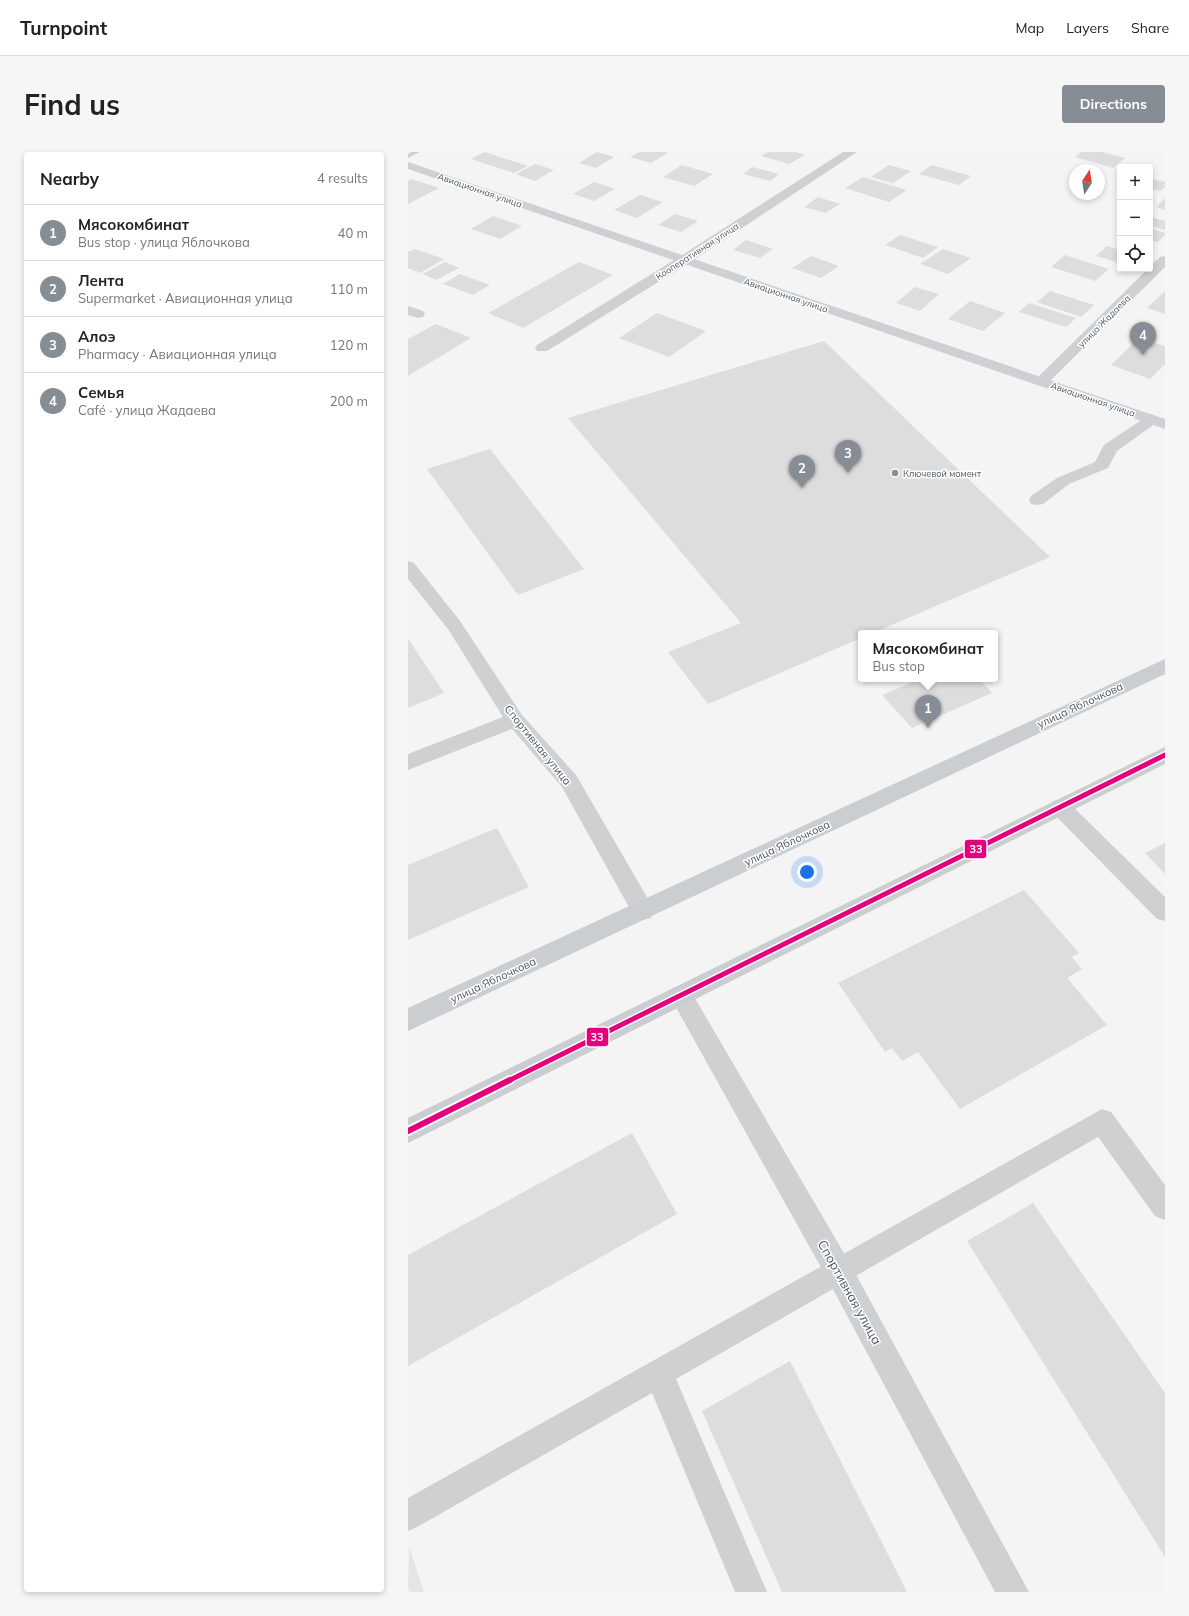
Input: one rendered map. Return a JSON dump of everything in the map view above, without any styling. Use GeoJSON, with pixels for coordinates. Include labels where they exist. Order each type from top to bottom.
{"type":"FeatureCollection","features":[{"type":"Feature","properties":{"kind":"main road","name":"Авиационная улица"},"geometry":{"type":"LineString","coordinates":[[408,165],[1158,422]]}},
{"type":"Feature","properties":{"kind":"main road","name":"улица Яблочкова"},"geometry":{"type":"LineString","coordinates":[[408,1020],[1165,666]]}},
{"type":"Feature","properties":{"kind":"main road"},"geometry":{"type":"LineString","coordinates":[[408,1131],[1165,755]]}},
{"type":"Feature","properties":{"kind":"street"},"geometry":{"type":"LineString","coordinates":[[408,155],[414,152]]}},
{"type":"Feature","properties":{"kind":"street","name":"Кооперативная улица"},"geometry":{"type":"LineString","coordinates":[[542,348],[684,260],[851,152]]}},
{"type":"Feature","properties":{"kind":"street","name":"улица Жадаева"},"geometry":{"type":"LineString","coordinates":[[1042,381],[1165,260]]}},
{"type":"Feature","properties":{"kind":"street"},"geometry":{"type":"LineString","coordinates":[[1037,500],[1063,481],[1102,465],[1110,448],[1158,422]]}},
{"type":"Feature","properties":{"kind":"street","name":"Спортивная улица"},"geometry":{"type":"LineString","coordinates":[[408,567],[454,626],[515,720],[569,781],[643,911]]}},
{"type":"Feature","properties":{"kind":"street"},"geometry":{"type":"LineString","coordinates":[[408,762],[515,720]]}},
{"type":"Feature","properties":{"kind":"street"},"geometry":{"type":"LineString","coordinates":[[1060,807],[1165,912]]}},
{"type":"Feature","properties":{"kind":"street","name":"Спортивная улица"},"geometry":{"type":"LineString","coordinates":[[682,995],[838,1270],[1013,1592]]}},
{"type":"Feature","properties":{"kind":"street"},"geometry":{"type":"LineString","coordinates":[[408,1515],[1102,1121],[1165,1207]]}},
{"type":"Feature","properties":{"kind":"street"},"geometry":{"type":"LineString","coordinates":[[658,1373],[751,1592]]}},
{"type":"Feature","properties":{"kind":"shaded area"},"geometry":{"type":"Polygon","coordinates":[[[409,1546],[424,1592],[408,1592],[409,1546]]]}},
{"type":"Feature","properties":{"kind":"building"},"geometry":{"type":"Polygon","coordinates":[[[485,152],[528,166],[514,173],[471,159],[485,152]]]}},
{"type":"Feature","properties":{"kind":"building"},"geometry":{"type":"Polygon","coordinates":[[[597,152],[614,157],[596,168],[579,163],[597,152]]]}},
{"type":"Feature","properties":{"kind":"building"},"geometry":{"type":"Polygon","coordinates":[[[640,152],[668,153],[651,163],[630,157],[640,152]]]}},
{"type":"Feature","properties":{"kind":"building"},"geometry":{"type":"Polygon","coordinates":[[[768,152],[796,152],[805,155],[789,164],[761,156],[768,152]]]}},
{"type":"Feature","properties":{"kind":"building"},"geometry":{"type":"Polygon","coordinates":[[[1081,152],[1102,152],[1125,158],[1113,168],[1105,166],[1105,164],[1099,164],[1075,157],[1081,152]]]}},
{"type":"Feature","properties":{"kind":"building"},"geometry":{"type":"Polygon","coordinates":[[[535,164],[554,170],[535,181],[516,174],[535,164]]]}},
{"type":"Feature","properties":{"kind":"building"},"geometry":{"type":"Polygon","coordinates":[[[682,165],[713,174],[694,186],[663,177],[682,165]]]}},
{"type":"Feature","properties":{"kind":"building"},"geometry":{"type":"Polygon","coordinates":[[[889,165],[911,171],[893,183],[871,177],[889,165]]]}},
{"type":"Feature","properties":{"kind":"building"},"geometry":{"type":"Polygon","coordinates":[[[932,165],[971,176],[959,185],[919,174],[932,165]]]}},
{"type":"Feature","properties":{"kind":"building"},"geometry":{"type":"Polygon","coordinates":[[[752,167],[779,174],[770,181],[743,174],[752,167]]]}},
{"type":"Feature","properties":{"kind":"building"},"geometry":{"type":"Polygon","coordinates":[[[863,177],[907,190],[889,202],[845,188],[863,177]]]}},
{"type":"Feature","properties":{"kind":"building"},"geometry":{"type":"Polygon","coordinates":[[[412,179],[439,188],[408,204],[408,181],[412,179]]]}},
{"type":"Feature","properties":{"kind":"building"},"geometry":{"type":"Polygon","coordinates":[[[1153,179],[1165,182],[1165,187],[1161,191],[1153,190],[1153,179]]]}},
{"type":"Feature","properties":{"kind":"building"},"geometry":{"type":"Polygon","coordinates":[[[594,182],[615,189],[594,201],[573,194],[594,182]]]}},
{"type":"Feature","properties":{"kind":"building"},"geometry":{"type":"Polygon","coordinates":[[[640,195],[663,202],[637,218],[614,210],[640,195]]]}},
{"type":"Feature","properties":{"kind":"building"},"geometry":{"type":"Polygon","coordinates":[[[818,197],[840,204],[826,213],[804,207],[818,197]]]}},
{"type":"Feature","properties":{"kind":"building"},"geometry":{"type":"Polygon","coordinates":[[[1165,198],[1165,210],[1156,207],[1165,198]]]}},
{"type":"Feature","properties":{"kind":"building"},"geometry":{"type":"Polygon","coordinates":[[[675,214],[698,221],[681,232],[658,225],[675,214]]]}},
{"type":"Feature","properties":{"kind":"building"},"geometry":{"type":"Polygon","coordinates":[[[493,216],[522,226],[500,239],[471,229],[493,216]]]}},
{"type":"Feature","properties":{"kind":"building"},"geometry":{"type":"Polygon","coordinates":[[[1153,218],[1165,221],[1165,230],[1153,227],[1153,218]]]}},
{"type":"Feature","properties":{"kind":"building"},"geometry":{"type":"Polygon","coordinates":[[[1153,229],[1165,233],[1165,235],[1158,242],[1153,241],[1153,229]]]}},
{"type":"Feature","properties":{"kind":"building"},"geometry":{"type":"Polygon","coordinates":[[[900,235],[938,247],[923,258],[885,245],[900,235]]]}},
{"type":"Feature","properties":{"kind":"building"},"geometry":{"type":"Polygon","coordinates":[[[746,240],[773,249],[760,258],[733,250],[746,240]]]}},
{"type":"Feature","properties":{"kind":"building"},"geometry":{"type":"Polygon","coordinates":[[[1107,246],[1117,249],[1117,262],[1096,256],[1107,246]]]}},
{"type":"Feature","properties":{"kind":"building"},"geometry":{"type":"Polygon","coordinates":[[[415,249],[444,259],[420,273],[408,268],[408,252],[415,249]]]}},
{"type":"Feature","properties":{"kind":"building"},"geometry":{"type":"Polygon","coordinates":[[[943,249],[971,258],[948,274],[920,264],[943,249]]]}},
{"type":"Feature","properties":{"kind":"building"},"geometry":{"type":"Polygon","coordinates":[[[1065,255],[1109,269],[1095,281],[1051,267],[1065,255]]]}},
{"type":"Feature","properties":{"kind":"building"},"geometry":{"type":"Polygon","coordinates":[[[811,256],[839,266],[821,278],[792,268],[811,256]]]}},
{"type":"Feature","properties":{"kind":"building"},"geometry":{"type":"Polygon","coordinates":[[[445,262],[459,268],[436,280],[423,274],[445,262]]]}},
{"type":"Feature","properties":{"kind":"building"},"geometry":{"type":"Polygon","coordinates":[[[579,262],[613,275],[523,328],[488,313],[579,262]]]}},
{"type":"Feature","properties":{"kind":"building"},"geometry":{"type":"Polygon","coordinates":[[[460,274],[490,285],[473,295],[443,284],[460,274]]]}},
{"type":"Feature","properties":{"kind":"building"},"geometry":{"type":"Polygon","coordinates":[[[915,287],[939,294],[920,311],[896,303],[915,287]]]}},
{"type":"Feature","properties":{"kind":"building"},"geometry":{"type":"Polygon","coordinates":[[[1050,291],[1094,305],[1081,317],[1037,302],[1050,291]]]}},
{"type":"Feature","properties":{"kind":"building"},"geometry":{"type":"Polygon","coordinates":[[[1165,291],[1165,314],[1147,308],[1165,291]]]}},
{"type":"Feature","properties":{"kind":"building"},"geometry":{"type":"Polygon","coordinates":[[[970,301],[1005,313],[983,331],[948,319],[970,301]]]}},
{"type":"Feature","properties":{"kind":"building"},"geometry":{"type":"Polygon","coordinates":[[[1029,303],[1076,318],[1066,327],[1019,312],[1029,303]]]}},
{"type":"Feature","properties":{"kind":"building"},"geometry":{"type":"Polygon","coordinates":[[[657,313],[706,331],[669,357],[619,338],[657,313]]]}},
{"type":"Feature","properties":{"kind":"building"},"geometry":{"type":"Polygon","coordinates":[[[436,324],[471,338],[408,376],[408,339],[436,324]]]}},
{"type":"Feature","properties":{"kind":"building"},"geometry":{"type":"Polygon","coordinates":[[[1139,338],[1165,346],[1165,364],[1150,379],[1111,365],[1139,338]]]}},
{"type":"Feature","properties":{"kind":"building"},"geometry":{"type":"Polygon","coordinates":[[[824,341],[1050,557],[880,630],[858,630],[858,639],[708,704],[668,652],[741,623],[568,418],[824,341]]]}},
{"type":"Feature","properties":{"kind":"building"},"geometry":{"type":"Polygon","coordinates":[[[490,449],[584,569],[518,595],[427,469],[490,449]]]}},
{"type":"Feature","properties":{"kind":"building"},"geometry":{"type":"Polygon","coordinates":[[[408,640],[444,693],[408,708],[408,640]]]}},
{"type":"Feature","properties":{"kind":"building"},"geometry":{"type":"Polygon","coordinates":[[[913,682],[982,682],[992,693],[912,728],[882,695],[913,682]]]}},
{"type":"Feature","properties":{"kind":"building"},"geometry":{"type":"Polygon","coordinates":[[[497,828],[529,887],[408,940],[408,865],[497,828]]]}},
{"type":"Feature","properties":{"kind":"building"},"geometry":{"type":"Polygon","coordinates":[[[1165,843],[1165,874],[1145,853],[1165,843]]]}},
{"type":"Feature","properties":{"kind":"building"},"geometry":{"type":"Polygon","coordinates":[[[1024,890],[1079,953],[1072,957],[1082,969],[1067,978],[1107,1025],[960,1109],[918,1052],[902,1061],[892,1048],[885,1052],[838,983],[1024,890]]]}},
{"type":"Feature","properties":{"kind":"building"},"geometry":{"type":"Polygon","coordinates":[[[632,1133],[677,1214],[408,1366],[408,1255],[632,1133]]]}},
{"type":"Feature","properties":{"kind":"building"},"geometry":{"type":"Polygon","coordinates":[[[1033,1203],[1165,1393],[1165,1557],[967,1241],[1033,1203]]]}},
{"type":"Feature","properties":{"kind":"building"},"geometry":{"type":"Polygon","coordinates":[[[790,1361],[907,1592],[782,1592],[702,1411],[790,1361]]]}},
{"type":"Feature","properties":{"kind":"transit line","name":"33"},"geometry":{"type":"LineString","coordinates":[[408,1131],[1165,755]]}},
{"type":"Feature","properties":{"kind":"place","name":"Семья"},"geometry":{"type":"Point","coordinates":[1143,355]}},
{"type":"Feature","properties":{"kind":"place","name":"Алоэ"},"geometry":{"type":"Point","coordinates":[848,473]}},
{"type":"Feature","properties":{"kind":"place","name":"Ключевой момент"},"geometry":{"type":"Point","coordinates":[895,473]}},
{"type":"Feature","properties":{"kind":"place","name":"Лента"},"geometry":{"type":"Point","coordinates":[802,488]}},
{"type":"Feature","properties":{"kind":"place","name":"Мясокомбинат"},"geometry":{"type":"Point","coordinates":[928,728]}}]}
